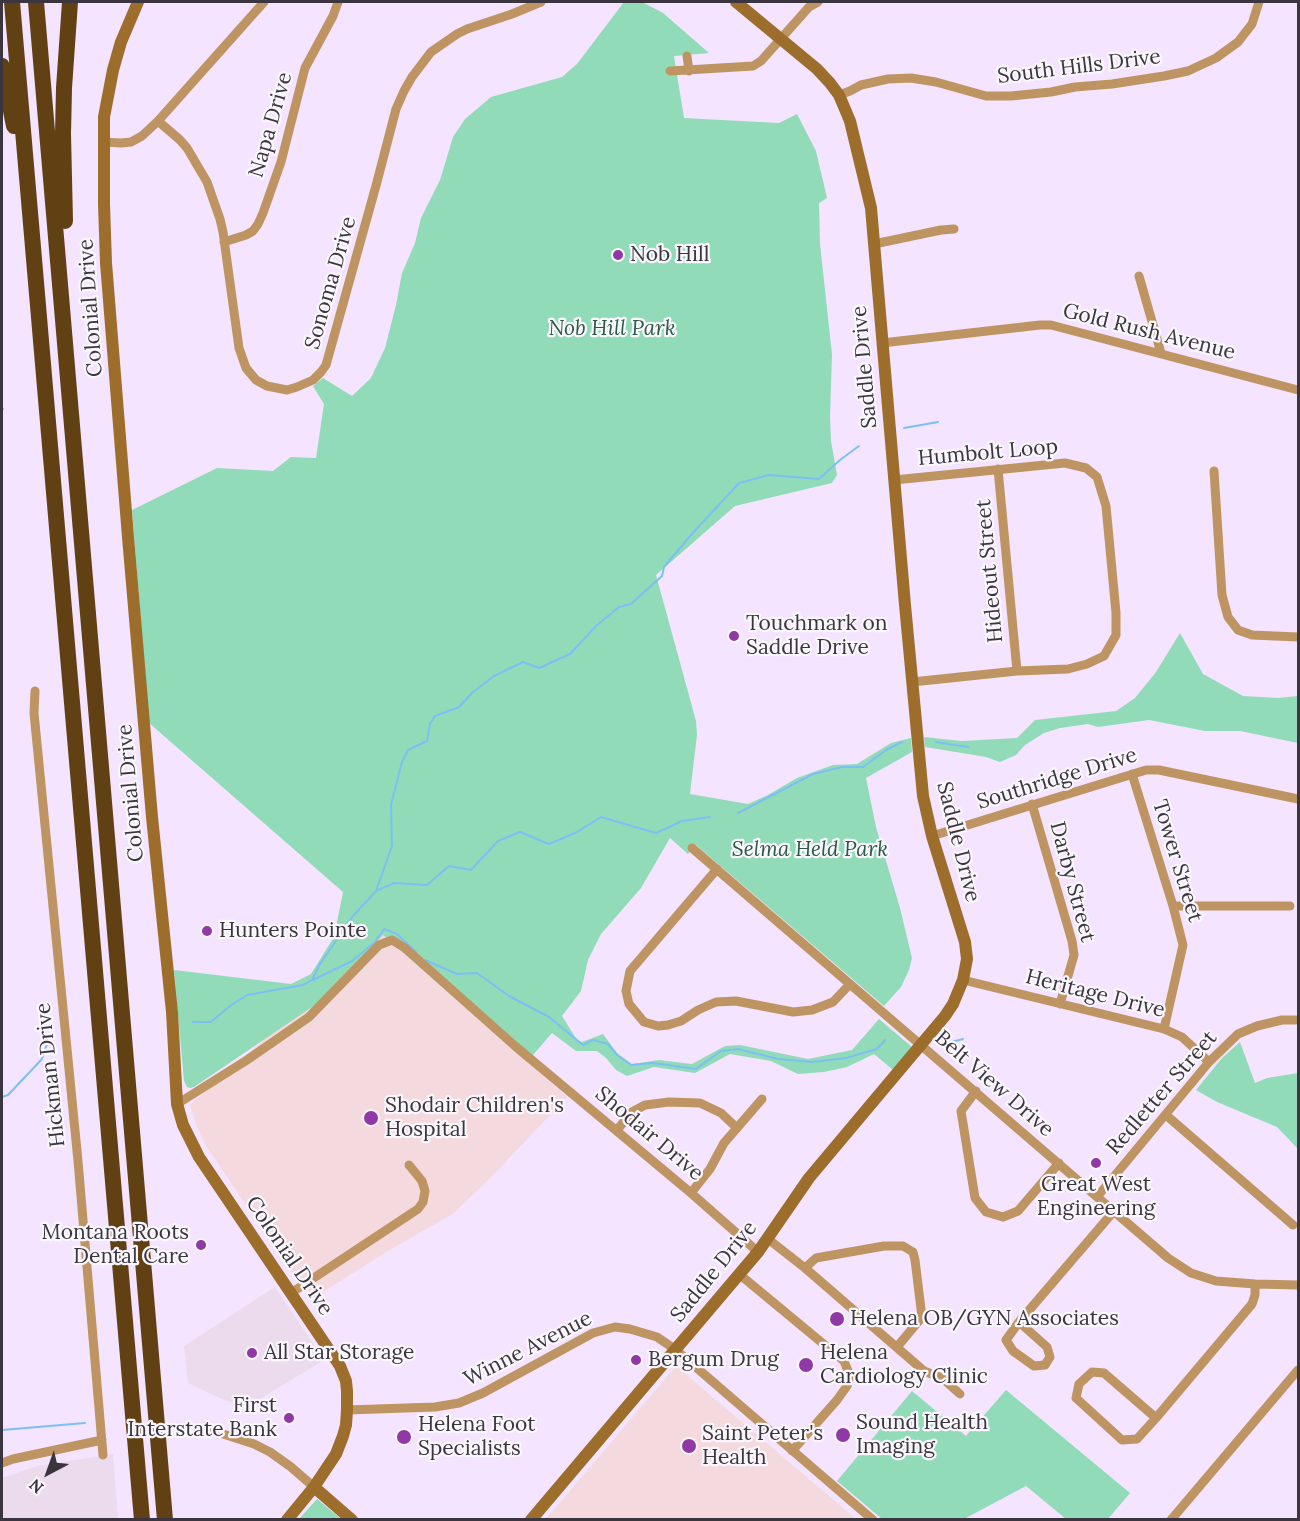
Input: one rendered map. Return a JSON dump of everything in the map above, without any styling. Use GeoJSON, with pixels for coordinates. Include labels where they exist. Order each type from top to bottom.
{"type":"FeatureCollection","features":[{"type":"Feature","properties":{"kind":"highway"},"geometry":{"type":"LineString","coordinates":[[12,2],[142,1520]]}},
{"type":"Feature","properties":{"kind":"highway"},"geometry":{"type":"LineString","coordinates":[[36,2],[165,1520]]}},
{"type":"Feature","properties":{"kind":"highway"},"geometry":{"type":"LineString","coordinates":[[63,318],[64,88],[70,2]]}},
{"type":"Feature","properties":{"kind":"highway"},"geometry":{"type":"LineString","coordinates":[[2,66],[17,141],[26,228],[35,267]]}},
{"type":"Feature","properties":{"kind":"street","name":"Colonial Drive"},"geometry":{"type":"LineString","coordinates":[[138,2],[121,42],[104,117],[106,263],[147,689],[152,817],[172,1012],[177,1104],[183,1125],[199,1157],[340,1366],[346,1381],[347,1410],[343,1436],[336,1454],[314,1487],[287,1520]]}},
{"type":"Feature","properties":{"kind":"street"},"geometry":{"type":"LineString","coordinates":[[104,142],[131,142],[142,136],[264,2]]}},
{"type":"Feature","properties":{"kind":"street","name":"Napa Drive"},"geometry":{"type":"LineString","coordinates":[[224,242],[246,235],[258,224],[281,162],[305,68],[338,2]]}},
{"type":"Feature","properties":{"kind":"street","name":"Sonoma Drive"},"geometry":{"type":"LineString","coordinates":[[158,121],[187,148],[207,182],[220,219],[239,348],[246,369],[256,380],[267,386],[287,390],[312,380],[326,365],[396,109],[408,84],[430,52],[443,42],[467,29],[541,2]]}},
{"type":"Feature","properties":{"kind":"street","name":"Saddle Drive"},"geometry":{"type":"LineString","coordinates":[[531,1520],[740,1274],[768,1239],[808,1178],[921,1046],[953,1004],[963,980],[967,959],[965,942],[932,836],[923,796],[871,208],[850,121],[839,95],[817,69],[736,2]]}},
{"type":"Feature","properties":{"kind":"street"},"geometry":{"type":"LineString","coordinates":[[670,71],[753,66],[761,61],[808,7],[818,2]]}},
{"type":"Feature","properties":{"kind":"street","name":"South Hills Drive"},"geometry":{"type":"LineString","coordinates":[[839,95],[861,85],[899,78],[936,82],[986,96],[1011,96],[1164,76],[1188,70],[1216,58],[1238,42],[1252,24],[1259,2]]}},
{"type":"Feature","properties":{"kind":"street"},"geometry":{"type":"LineString","coordinates":[[687,56],[689,71]]}},
{"type":"Feature","properties":{"kind":"street"},"geometry":{"type":"LineString","coordinates":[[874,244],[954,229]]}},
{"type":"Feature","properties":{"kind":"street"},"geometry":{"type":"LineString","coordinates":[[1140,276],[1161,353]]}},
{"type":"Feature","properties":{"kind":"street","name":"Gold Rush Avenue"},"geometry":{"type":"LineString","coordinates":[[882,343],[1051,325],[1299,390]]}},
{"type":"Feature","properties":{"kind":"street","name":"Humbolt Loop"},"geometry":{"type":"LineString","coordinates":[[894,480],[1065,462],[1086,468],[1097,477],[1106,506],[1116,613],[1116,635],[1104,656],[1087,664],[1068,669],[1017,670],[912,682]]}},
{"type":"Feature","properties":{"kind":"street","name":"Hideout Street"},"geometry":{"type":"LineString","coordinates":[[998,469],[1017,670]]}},
{"type":"Feature","properties":{"kind":"street"},"geometry":{"type":"LineString","coordinates":[[1214,471],[1222,595],[1228,616],[1238,630],[1252,635],[1299,637]]}},
{"type":"Feature","properties":{"kind":"street","name":"Hickman Drive"},"geometry":{"type":"LineString","coordinates":[[35,691],[34,713],[76,1138],[103,1455]]}},
{"type":"Feature","properties":{"kind":"street","name":"Southridge Drive"},"geometry":{"type":"LineString","coordinates":[[932,836],[1146,770],[1159,770],[1299,799]]}},
{"type":"Feature","properties":{"kind":"street","name":"Tower Street"},"geometry":{"type":"LineString","coordinates":[[1132,774],[1183,945],[1164,1029]]}},
{"type":"Feature","properties":{"kind":"street","name":"Darby Street"},"geometry":{"type":"LineString","coordinates":[[1032,804],[1072,941],[1074,955],[1060,1004]]}},
{"type":"Feature","properties":{"kind":"street","name":"Belt View Drive"},"geometry":{"type":"LineString","coordinates":[[692,848],[1168,1258],[1191,1273],[1216,1281],[1299,1285]]}},
{"type":"Feature","properties":{"kind":"street"},"geometry":{"type":"LineString","coordinates":[[717,869],[630,971],[626,990],[629,1004],[644,1022],[658,1026],[681,1022],[698,1010],[716,1002],[736,1001],[793,1012],[812,1010],[833,1002],[850,984]]}},
{"type":"Feature","properties":{"kind":"street"},"geometry":{"type":"LineString","coordinates":[[1173,906],[1290,906]]}},
{"type":"Feature","properties":{"kind":"street","name":"Shodair Drive"},"geometry":{"type":"LineString","coordinates":[[177,1104],[309,1017],[380,945],[392,940],[405,948],[515,1046],[617,1130],[758,1252]]}},
{"type":"Feature","properties":{"kind":"street","name":"Heritage Drive"},"geometry":{"type":"LineString","coordinates":[[963,980],[1164,1029],[1182,1037],[1209,1062]]}},
{"type":"Feature","properties":{"kind":"street","name":"Redletter Street"},"geometry":{"type":"LineString","coordinates":[[1097,1197],[1209,1062],[1238,1034],[1257,1026],[1282,1020],[1299,1020]]}},
{"type":"Feature","properties":{"kind":"street"},"geometry":{"type":"LineString","coordinates":[[976,1091],[961,1111],[975,1198],[986,1212],[1003,1217],[1018,1211],[1059,1163]]}},
{"type":"Feature","properties":{"kind":"street"},"geometry":{"type":"LineString","coordinates":[[691,1193],[710,1169],[724,1143],[762,1099]]}},
{"type":"Feature","properties":{"kind":"street"},"geometry":{"type":"LineString","coordinates":[[617,1130],[632,1112],[645,1105],[669,1102],[700,1103],[721,1113],[737,1128]]}},
{"type":"Feature","properties":{"kind":"street"},"geometry":{"type":"LineString","coordinates":[[1166,1115],[1293,1225]]}},
{"type":"Feature","properties":{"kind":"street"},"geometry":{"type":"LineString","coordinates":[[291,1293],[418,1209],[423,1202],[425,1191],[422,1181],[409,1165]]}},
{"type":"Feature","properties":{"kind":"street"},"geometry":{"type":"LineString","coordinates":[[1019,1322],[1047,1347],[1050,1357],[1045,1365],[1034,1366],[1013,1351],[1006,1340],[1019,1322],[1114,1211]]}},
{"type":"Feature","properties":{"kind":"street"},"geometry":{"type":"LineString","coordinates":[[768,1239],[924,1371],[942,1378],[960,1394]]}},
{"type":"Feature","properties":{"kind":"street"},"geometry":{"type":"LineString","coordinates":[[805,1268],[816,1258],[884,1246],[903,1246],[913,1252],[922,1317],[897,1347]]}},
{"type":"Feature","properties":{"kind":"street"},"geometry":{"type":"LineString","coordinates":[[740,1274],[844,1361],[850,1376],[837,1400],[792,1451]]}},
{"type":"Feature","properties":{"kind":"street"},"geometry":{"type":"LineString","coordinates":[[1156,1418],[1104,1373],[1092,1372],[1079,1384],[1076,1398],[1122,1440],[1137,1439],[1156,1418],[1252,1304],[1255,1284]]}},
{"type":"Feature","properties":{"kind":"street","name":"Winne Avenue"},"geometry":{"type":"LineString","coordinates":[[347,1410],[435,1407],[459,1403],[483,1393],[587,1336],[615,1327],[630,1329],[657,1337],[676,1350],[873,1520]]}},
{"type":"Feature","properties":{"kind":"street"},"geometry":{"type":"LineString","coordinates":[[1171,1520],[1299,1370]]}},
{"type":"Feature","properties":{"kind":"street"},"geometry":{"type":"LineString","coordinates":[[214,1431],[254,1444],[270,1452],[291,1467],[352,1520]]}},
{"type":"Feature","properties":{"kind":"street"},"geometry":{"type":"LineString","coordinates":[[2,1463],[102,1440]]}},
{"type":"Feature","properties":{"kind":"shaded area","name":"Shodair Children's Hospital"},"geometry":{"type":"Polygon","coordinates":[[[383,934],[567,1097],[454,1213],[310,1300],[205,1144],[190,1105],[383,934]]]}},
{"type":"Feature","properties":{"kind":"shaded area","name":"All Star Storage"},"geometry":{"type":"Polygon","coordinates":[[[275,1287],[324,1360],[250,1405],[224,1400],[188,1383],[184,1346],[275,1287]]]}},
{"type":"Feature","properties":{"kind":"shaded area","name":"Saint Peter's Health"},"geometry":{"type":"Polygon","coordinates":[[[676,1366],[763,1440],[856,1519],[546,1519],[676,1366]]]}},
{"type":"Feature","properties":{"kind":"shaded area"},"geometry":{"type":"Polygon","coordinates":[[[113,1454],[118,1519],[2,1519],[2,1478],[37,1466],[113,1454]]]}},
{"type":"Feature","properties":{"kind":"green space","name":"Nob Hill Park"},"geometry":{"type":"Polygon","coordinates":[[[624,2],[642,2],[663,13],[709,53],[674,56],[684,118],[779,123],[797,114],[816,151],[827,198],[819,203],[820,244],[832,354],[830,418],[831,441],[837,475],[832,483],[735,506],[656,575],[696,721],[697,735],[690,794],[748,804],[797,778],[833,765],[857,764],[891,743],[911,738],[912,752],[866,778],[876,827],[912,958],[901,987],[884,1006],[696,845],[688,854],[670,838],[641,888],[601,934],[588,960],[581,991],[562,1016],[577,1040],[582,1042],[603,1034],[617,1053],[632,1064],[659,1060],[692,1064],[725,1046],[740,1045],[808,1059],[852,1050],[879,1019],[912,1047],[893,1070],[874,1054],[847,1067],[798,1074],[771,1061],[730,1054],[695,1073],[654,1067],[627,1076],[616,1070],[597,1051],[576,1051],[552,1033],[527,1062],[383,935],[318,1003],[194,1087],[187,1087],[184,1081],[174,970],[291,984],[311,974],[334,937],[343,892],[149,723],[132,510],[217,468],[273,471],[291,457],[316,458],[324,404],[313,386],[323,378],[352,396],[371,378],[385,348],[402,273],[415,243],[421,218],[440,180],[453,137],[465,119],[491,97],[562,77],[577,64],[624,2]]]}},
{"type":"Feature","properties":{"kind":"green space"},"geometry":{"type":"Polygon","coordinates":[[[1180,633],[1203,674],[1243,696],[1278,698],[1298,696],[1298,743],[1240,731],[1205,731],[1149,720],[1098,727],[1088,724],[1060,728],[1044,733],[1025,745],[1016,755],[1000,762],[986,757],[925,747],[924,737],[962,741],[1017,738],[1035,720],[1116,711],[1135,698],[1156,672],[1180,633]]]}},
{"type":"Feature","properties":{"kind":"green space"},"geometry":{"type":"Polygon","coordinates":[[[1240,1042],[1255,1083],[1267,1078],[1298,1073],[1298,1149],[1277,1127],[1217,1102],[1196,1090],[1222,1058],[1240,1042]]]}},
{"type":"Feature","properties":{"kind":"green space"},"geometry":{"type":"Polygon","coordinates":[[[1006,1390],[1130,1493],[1108,1519],[1066,1519],[1026,1486],[964,1519],[882,1519],[837,1481],[912,1391],[966,1436],[1006,1390]]]}},
{"type":"Feature","properties":{"kind":"green space"},"geometry":{"type":"Polygon","coordinates":[[[317,1499],[341,1519],[299,1519],[317,1499]]]}},
{"type":"Feature","properties":{"kind":"waterway"},"geometry":{"type":"LineString","coordinates":[[904,428],[938,422]]}},
{"type":"Feature","properties":{"kind":"waterway"},"geometry":{"type":"LineString","coordinates":[[193,1022],[211,1022],[247,995],[303,985],[312,980],[320,964],[353,916],[376,891],[392,846],[391,805],[402,762],[408,750],[427,741],[430,724],[435,716],[459,707],[473,692],[494,676],[523,662],[539,668],[570,654],[596,626],[619,607],[631,604],[662,576],[664,567],[739,483],[769,475],[819,479],[859,446]]}},
{"type":"Feature","properties":{"kind":"waterway"},"geometry":{"type":"LineString","coordinates":[[738,813],[813,774],[842,767],[863,767],[886,750],[902,742]]}},
{"type":"Feature","properties":{"kind":"waterway"},"geometry":{"type":"LineString","coordinates":[[936,742],[968,747]]}},
{"type":"Feature","properties":{"kind":"waterway"},"geometry":{"type":"LineString","coordinates":[[376,891],[394,883],[427,885],[449,866],[471,870],[498,841],[520,832],[549,844],[577,832],[601,817],[656,833],[682,821],[710,817]]}},
{"type":"Feature","properties":{"kind":"waterway"},"geometry":{"type":"LineString","coordinates":[[313,980],[352,961],[375,942],[384,929],[397,934],[416,952]]}},
{"type":"Feature","properties":{"kind":"waterway"},"geometry":{"type":"LineString","coordinates":[[425,960],[457,974],[477,973],[509,996],[549,1017],[583,1045],[593,1040],[608,1044],[617,1055],[631,1065],[653,1063],[696,1069],[721,1051],[738,1049],[778,1059],[812,1062],[846,1058],[877,1049],[885,1040]]}},
{"type":"Feature","properties":{"kind":"waterway"},"geometry":{"type":"LineString","coordinates":[[2,1097],[8,1095],[42,1059],[52,1034]]}},
{"type":"Feature","properties":{"kind":"waterway"},"geometry":{"type":"LineString","coordinates":[[944,1044],[963,1039]]}},
{"type":"Feature","properties":{"kind":"waterway"},"geometry":{"type":"LineString","coordinates":[[2,1430],[85,1423]]}},
{"type":"Feature","properties":{"kind":"place","name":"Nob Hill"},"geometry":{"type":"Point","coordinates":[618,255]}},
{"type":"Feature","properties":{"kind":"place","name":"Touchmark on Saddle Drive"},"geometry":{"type":"Point","coordinates":[734,636]}},
{"type":"Feature","properties":{"kind":"place","name":"Hunters Pointe"},"geometry":{"type":"Point","coordinates":[207,931]}},
{"type":"Feature","properties":{"kind":"place","name":"Shodair Children's Hospital"},"geometry":{"type":"Point","coordinates":[371,1118]}},
{"type":"Feature","properties":{"kind":"place","name":"Great West Engineering"},"geometry":{"type":"Point","coordinates":[1096,1163]}},
{"type":"Feature","properties":{"kind":"place","name":"Montana Roots Dental Care"},"geometry":{"type":"Point","coordinates":[201,1245]}},
{"type":"Feature","properties":{"kind":"place","name":"Helena OB/GYN Associates"},"geometry":{"type":"Point","coordinates":[837,1319]}},
{"type":"Feature","properties":{"kind":"place","name":"All Star Storage"},"geometry":{"type":"Point","coordinates":[252,1353]}},
{"type":"Feature","properties":{"kind":"place","name":"Bergum Drug"},"geometry":{"type":"Point","coordinates":[636,1360]}},
{"type":"Feature","properties":{"kind":"place","name":"Helena Cardiology Clinic"},"geometry":{"type":"Point","coordinates":[806,1365]}},
{"type":"Feature","properties":{"kind":"place","name":"First Interstate Bank"},"geometry":{"type":"Point","coordinates":[289,1418]}},
{"type":"Feature","properties":{"kind":"place","name":"Sound Health Imaging"},"geometry":{"type":"Point","coordinates":[843,1435]}},
{"type":"Feature","properties":{"kind":"place","name":"Helena Foot Specialists"},"geometry":{"type":"Point","coordinates":[404,1437]}},
{"type":"Feature","properties":{"kind":"place","name":"Saint Peter's Health"},"geometry":{"type":"Point","coordinates":[689,1446]}},
{"type":"Feature","properties":{"kind":"park label","name":"Selma Held Park"},"geometry":{"type":"Point","coordinates":[810,850]}}]}
